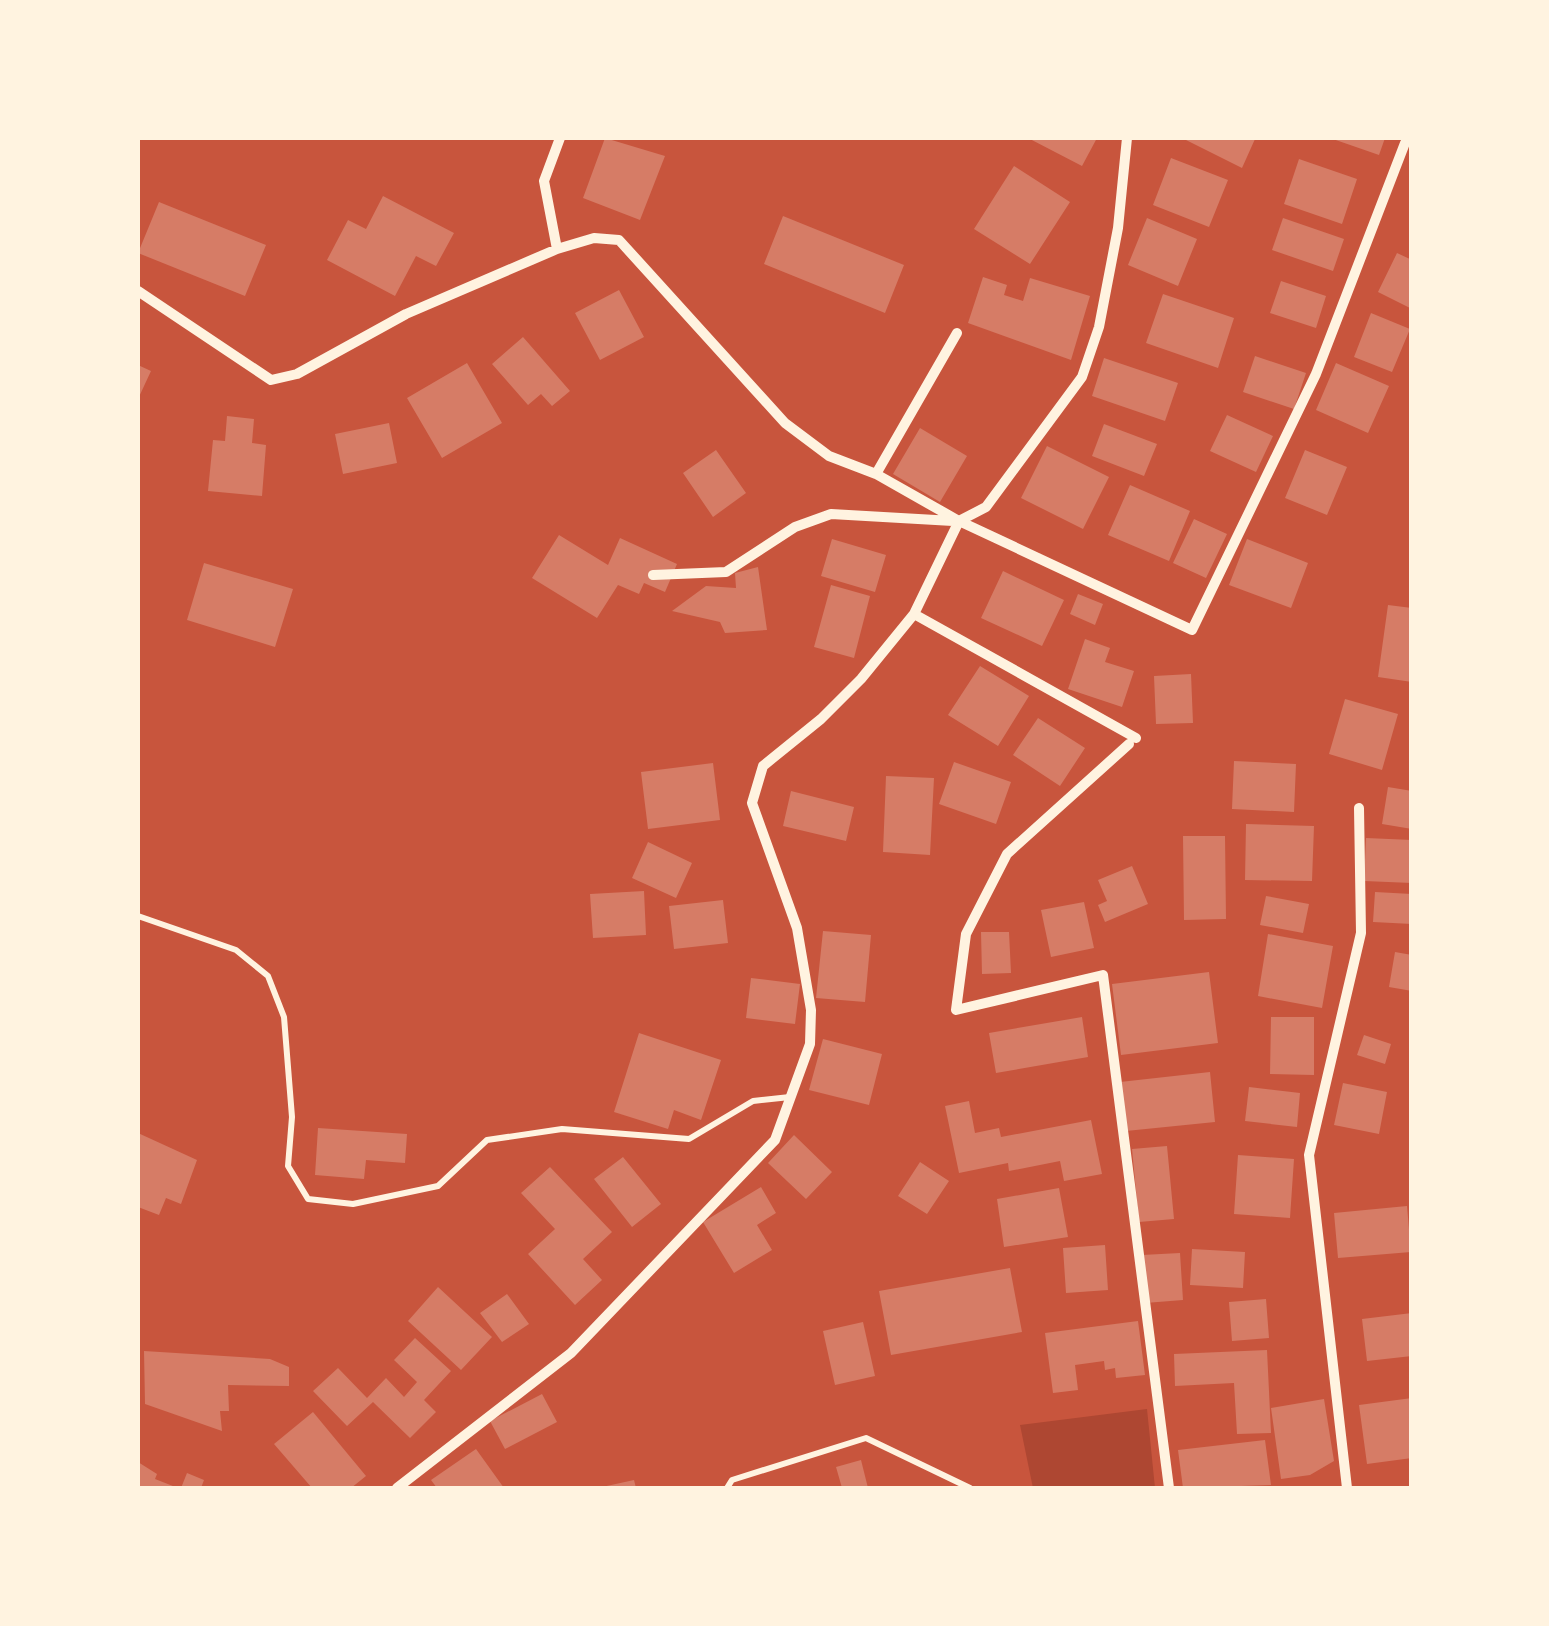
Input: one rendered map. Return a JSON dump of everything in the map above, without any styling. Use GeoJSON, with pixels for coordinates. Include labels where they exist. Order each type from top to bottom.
{"type":"FeatureCollection","features":[{"type":"Feature","properties":{"kind":"street"},"geometry":{"type":"LineString","coordinates":[[557,249],[544,181],[560,138]]}},
{"type":"Feature","properties":{"kind":"street"},"geometry":{"type":"LineString","coordinates":[[654,575],[726,572],[794,526],[830,514],[959,521],[986,508],[1082,377],[1099,327],[1118,228],[1127,138]]}},
{"type":"Feature","properties":{"kind":"street"},"geometry":{"type":"LineString","coordinates":[[138,292],[271,380],[296,374],[406,314],[557,249],[594,238],[619,240],[785,423],[829,456],[876,474],[959,521],[1192,630],[1316,374],[1405,143]]}},
{"type":"Feature","properties":{"kind":"street"},"geometry":{"type":"LineString","coordinates":[[876,474],[957,333]]}},
{"type":"Feature","properties":{"kind":"street"},"geometry":{"type":"LineString","coordinates":[[397,1488],[572,1354],[776,1140],[810,1044],[812,1010],[797,928],[752,803],[763,766],[822,719],[914,614],[959,521]]}},
{"type":"Feature","properties":{"kind":"street"},"geometry":{"type":"LineString","coordinates":[[914,614],[1132,741],[1007,854],[966,934],[956,1010],[1103,976],[1168,1488]]}},
{"type":"Feature","properties":{"kind":"street"},"geometry":{"type":"LineString","coordinates":[[1347,1488],[1309,1156],[1361,933],[1358,808]]}},
{"type":"Feature","properties":{"kind":"lane"},"geometry":{"type":"LineString","coordinates":[[138,916],[236,950],[268,976],[284,1016],[292,1117],[288,1166],[308,1199],[353,1204],[438,1186],[488,1140],[562,1130],[689,1140],[754,1100],[792,1097]]}},
{"type":"Feature","properties":{"kind":"lane"},"geometry":{"type":"LineString","coordinates":[[727,1488],[732,1480],[866,1438],[970,1488]]}},
{"type":"Feature","properties":{"kind":"shaded area"},"geometry":{"type":"Polygon","coordinates":[[[1147,1409],[1155,1488],[1033,1488],[1020,1425],[1147,1409]]]}},
{"type":"Feature","properties":{"kind":"building"},"geometry":{"type":"Polygon","coordinates":[[[605,138],[665,156],[640,220],[583,198],[605,138]]]}},
{"type":"Feature","properties":{"kind":"building"},"geometry":{"type":"Polygon","coordinates":[[[1028,138],[1097,138],[1082,166],[1028,138]]]}},
{"type":"Feature","properties":{"kind":"building"},"geometry":{"type":"Polygon","coordinates":[[[1182,138],[1253,138],[1255,139],[1242,168],[1182,138]]]}},
{"type":"Feature","properties":{"kind":"building"},"geometry":{"type":"Polygon","coordinates":[[[1330,138],[1385,138],[1379,155],[1330,138]]]}},
{"type":"Feature","properties":{"kind":"building"},"geometry":{"type":"Polygon","coordinates":[[[1171,158],[1228,180],[1209,227],[1153,205],[1171,158]]]}},
{"type":"Feature","properties":{"kind":"building"},"geometry":{"type":"Polygon","coordinates":[[[1299,159],[1357,179],[1342,224],[1284,204],[1299,159]]]}},
{"type":"Feature","properties":{"kind":"building"},"geometry":{"type":"Polygon","coordinates":[[[1014,166],[1070,202],[1030,264],[974,229],[1014,166]]]}},
{"type":"Feature","properties":{"kind":"building"},"geometry":{"type":"Polygon","coordinates":[[[383,196],[454,233],[436,266],[416,256],[395,296],[327,260],[348,220],[366,229],[383,196]]]}},
{"type":"Feature","properties":{"kind":"building"},"geometry":{"type":"Polygon","coordinates":[[[159,202],[266,245],[245,296],[138,253],[159,202]]]}},
{"type":"Feature","properties":{"kind":"building"},"geometry":{"type":"Polygon","coordinates":[[[783,216],[904,265],[885,313],[764,264],[783,216]]]}},
{"type":"Feature","properties":{"kind":"building"},"geometry":{"type":"Polygon","coordinates":[[[1147,218],[1197,239],[1178,286],[1128,265],[1147,218]]]}},
{"type":"Feature","properties":{"kind":"building"},"geometry":{"type":"Polygon","coordinates":[[[1283,218],[1344,239],[1333,271],[1272,250],[1283,218]]]}},
{"type":"Feature","properties":{"kind":"building"},"geometry":{"type":"Polygon","coordinates":[[[1397,253],[1412,260],[1412,309],[1378,292],[1397,253]]]}},
{"type":"Feature","properties":{"kind":"building"},"geometry":{"type":"Polygon","coordinates":[[[983,277],[1007,285],[1004,295],[1023,301],[1030,278],[1090,296],[1071,360],[968,323],[983,277]]]}},
{"type":"Feature","properties":{"kind":"building"},"geometry":{"type":"Polygon","coordinates":[[[1281,281],[1326,296],[1316,328],[1270,313],[1281,281]]]}},
{"type":"Feature","properties":{"kind":"building"},"geometry":{"type":"Polygon","coordinates":[[[619,290],[644,337],[600,360],[575,313],[619,290]]]}},
{"type":"Feature","properties":{"kind":"building"},"geometry":{"type":"Polygon","coordinates":[[[1163,294],[1234,318],[1218,368],[1146,343],[1163,294]]]}},
{"type":"Feature","properties":{"kind":"building"},"geometry":{"type":"Polygon","coordinates":[[[1371,313],[1410,329],[1392,372],[1354,357],[1371,313]]]}},
{"type":"Feature","properties":{"kind":"building"},"geometry":{"type":"Polygon","coordinates":[[[523,337],[570,391],[552,406],[541,394],[528,405],[492,364],[523,337]]]}},
{"type":"Feature","properties":{"kind":"building"},"geometry":{"type":"Polygon","coordinates":[[[1255,356],[1306,373],[1294,409],[1243,392],[1255,356]]]}},
{"type":"Feature","properties":{"kind":"building"},"geometry":{"type":"Polygon","coordinates":[[[1104,358],[1178,383],[1165,421],[1092,396],[1104,358]]]}},
{"type":"Feature","properties":{"kind":"building"},"geometry":{"type":"Polygon","coordinates":[[[467,363],[502,423],[442,458],[407,398],[467,363]]]}},
{"type":"Feature","properties":{"kind":"building"},"geometry":{"type":"Polygon","coordinates":[[[1336,363],[1389,386],[1368,433],[1316,410],[1336,363]]]}},
{"type":"Feature","properties":{"kind":"building"},"geometry":{"type":"Polygon","coordinates":[[[138,365],[151,371],[138,399],[138,365]]]}},
{"type":"Feature","properties":{"kind":"building"},"geometry":{"type":"Polygon","coordinates":[[[1227,415],[1273,436],[1256,472],[1210,451],[1227,415]]]}},
{"type":"Feature","properties":{"kind":"building"},"geometry":{"type":"Polygon","coordinates":[[[227,416],[254,419],[252,443],[266,445],[262,496],[208,491],[213,440],[225,441],[227,416]]]}},
{"type":"Feature","properties":{"kind":"building"},"geometry":{"type":"Polygon","coordinates":[[[389,423],[397,463],[343,474],[335,434],[389,423]]]}},
{"type":"Feature","properties":{"kind":"building"},"geometry":{"type":"Polygon","coordinates":[[[1104,424],[1157,444],[1144,476],[1092,456],[1104,424]]]}},
{"type":"Feature","properties":{"kind":"building"},"geometry":{"type":"Polygon","coordinates":[[[920,428],[967,456],[940,502],[893,474],[920,428]]]}},
{"type":"Feature","properties":{"kind":"building"},"geometry":{"type":"Polygon","coordinates":[[[1047,446],[1109,477],[1083,529],[1021,498],[1047,446]]]}},
{"type":"Feature","properties":{"kind":"building"},"geometry":{"type":"Polygon","coordinates":[[[716,450],[746,493],[713,517],[683,473],[716,450]]]}},
{"type":"Feature","properties":{"kind":"building"},"geometry":{"type":"Polygon","coordinates":[[[1305,450],[1347,467],[1327,515],[1285,498],[1305,450]]]}},
{"type":"Feature","properties":{"kind":"building"},"geometry":{"type":"Polygon","coordinates":[[[1130,485],[1190,511],[1169,561],[1108,535],[1130,485]]]}},
{"type":"Feature","properties":{"kind":"building"},"geometry":{"type":"Polygon","coordinates":[[[1194,519],[1227,534],[1206,578],[1173,563],[1194,519]]]}},
{"type":"Feature","properties":{"kind":"building"},"geometry":{"type":"Polygon","coordinates":[[[559,535],[608,565],[620,538],[677,564],[665,592],[644,583],[639,594],[618,585],[597,618],[532,578],[559,535]]]}},
{"type":"Feature","properties":{"kind":"building"},"geometry":{"type":"Polygon","coordinates":[[[832,539],[886,555],[875,592],[821,576],[832,539]]]}},
{"type":"Feature","properties":{"kind":"building"},"geometry":{"type":"Polygon","coordinates":[[[1247,539],[1308,563],[1291,608],[1229,585],[1247,539]]]}},
{"type":"Feature","properties":{"kind":"building"},"geometry":{"type":"Polygon","coordinates":[[[204,563],[293,589],[275,647],[187,620],[204,563]]]}},
{"type":"Feature","properties":{"kind":"building"},"geometry":{"type":"Polygon","coordinates":[[[758,567],[767,630],[725,633],[720,622],[672,611],[706,586],[736,588],[735,573],[758,567]]]}},
{"type":"Feature","properties":{"kind":"building"},"geometry":{"type":"Polygon","coordinates":[[[1003,571],[1064,600],[1042,646],[981,618],[1003,571]]]}},
{"type":"Feature","properties":{"kind":"building"},"geometry":{"type":"Polygon","coordinates":[[[831,585],[870,596],[854,658],[814,647],[831,585]]]}},
{"type":"Feature","properties":{"kind":"building"},"geometry":{"type":"Polygon","coordinates":[[[1078,594],[1103,604],[1095,625],[1070,614],[1078,594]]]}},
{"type":"Feature","properties":{"kind":"building"},"geometry":{"type":"Polygon","coordinates":[[[1388,605],[1412,608],[1412,682],[1378,677],[1388,605]]]}},
{"type":"Feature","properties":{"kind":"building"},"geometry":{"type":"Polygon","coordinates":[[[1085,639],[1110,648],[1105,662],[1134,671],[1122,707],[1068,689],[1085,639]]]}},
{"type":"Feature","properties":{"kind":"building"},"geometry":{"type":"Polygon","coordinates":[[[980,666],[1029,696],[998,746],[948,715],[980,666]]]}},
{"type":"Feature","properties":{"kind":"building"},"geometry":{"type":"Polygon","coordinates":[[[1191,674],[1193,723],[1156,724],[1154,676],[1191,674]]]}},
{"type":"Feature","properties":{"kind":"building"},"geometry":{"type":"Polygon","coordinates":[[[1345,699],[1398,714],[1382,770],[1329,754],[1345,699]]]}},
{"type":"Feature","properties":{"kind":"building"},"geometry":{"type":"Polygon","coordinates":[[[1038,718],[1085,748],[1060,786],[1013,755],[1038,718]]]}},
{"type":"Feature","properties":{"kind":"building"},"geometry":{"type":"Polygon","coordinates":[[[1234,761],[1296,764],[1294,812],[1232,809],[1234,761]]]}},
{"type":"Feature","properties":{"kind":"building"},"geometry":{"type":"Polygon","coordinates":[[[954,762],[1011,782],[996,824],[939,804],[954,762]]]}},
{"type":"Feature","properties":{"kind":"building"},"geometry":{"type":"Polygon","coordinates":[[[713,763],[720,820],[648,829],[641,772],[713,763]]]}},
{"type":"Feature","properties":{"kind":"building"},"geometry":{"type":"Polygon","coordinates":[[[886,776],[934,778],[930,855],[883,852],[886,776]]]}},
{"type":"Feature","properties":{"kind":"building"},"geometry":{"type":"Polygon","coordinates":[[[1388,787],[1412,791],[1412,829],[1382,824],[1388,787]]]}},
{"type":"Feature","properties":{"kind":"building"},"geometry":{"type":"Polygon","coordinates":[[[791,791],[854,807],[846,841],[783,826],[791,791]]]}},
{"type":"Feature","properties":{"kind":"building"},"geometry":{"type":"Polygon","coordinates":[[[1246,824],[1314,826],[1312,881],[1245,880],[1246,824]]]}},
{"type":"Feature","properties":{"kind":"building"},"geometry":{"type":"Polygon","coordinates":[[[1183,836],[1225,836],[1226,919],[1184,920],[1183,836]]]}},
{"type":"Feature","properties":{"kind":"building"},"geometry":{"type":"Polygon","coordinates":[[[1366,838],[1412,840],[1412,883],[1364,881],[1366,838]]]}},
{"type":"Feature","properties":{"kind":"building"},"geometry":{"type":"Polygon","coordinates":[[[648,842],[692,863],[676,898],[632,878],[648,842]]]}},
{"type":"Feature","properties":{"kind":"building"},"geometry":{"type":"Polygon","coordinates":[[[1132,866],[1148,904],[1105,922],[1098,905],[1107,901],[1098,880],[1132,866]]]}},
{"type":"Feature","properties":{"kind":"building"},"geometry":{"type":"Polygon","coordinates":[[[644,891],[646,935],[593,938],[590,894],[644,891]]]}},
{"type":"Feature","properties":{"kind":"building"},"geometry":{"type":"Polygon","coordinates":[[[1375,892],[1412,894],[1412,924],[1373,922],[1375,892]]]}},
{"type":"Feature","properties":{"kind":"building"},"geometry":{"type":"Polygon","coordinates":[[[1266,896],[1309,904],[1303,933],[1260,925],[1266,896]]]}},
{"type":"Feature","properties":{"kind":"building"},"geometry":{"type":"Polygon","coordinates":[[[723,900],[728,943],[674,949],[669,906],[723,900]]]}},
{"type":"Feature","properties":{"kind":"building"},"geometry":{"type":"Polygon","coordinates":[[[1084,902],[1094,948],[1051,957],[1041,910],[1084,902]]]}},
{"type":"Feature","properties":{"kind":"building"},"geometry":{"type":"Polygon","coordinates":[[[823,931],[871,935],[865,1002],[816,998],[823,931]]]}},
{"type":"Feature","properties":{"kind":"building"},"geometry":{"type":"Polygon","coordinates":[[[981,932],[1009,932],[1011,973],[982,974],[981,932]]]}},
{"type":"Feature","properties":{"kind":"building"},"geometry":{"type":"Polygon","coordinates":[[[1268,934],[1333,946],[1322,1008],[1258,996],[1268,934]]]}},
{"type":"Feature","properties":{"kind":"building"},"geometry":{"type":"Polygon","coordinates":[[[1395,952],[1412,955],[1412,991],[1389,987],[1395,952]]]}},
{"type":"Feature","properties":{"kind":"building"},"geometry":{"type":"Polygon","coordinates":[[[1209,972],[1218,1043],[1121,1055],[1112,984],[1209,972]]]}},
{"type":"Feature","properties":{"kind":"building"},"geometry":{"type":"Polygon","coordinates":[[[751,978],[800,984],[795,1024],[746,1018],[751,978]]]}},
{"type":"Feature","properties":{"kind":"building"},"geometry":{"type":"Polygon","coordinates":[[[1082,1017],[1088,1057],[996,1073],[989,1033],[1082,1017]]]}},
{"type":"Feature","properties":{"kind":"building"},"geometry":{"type":"Polygon","coordinates":[[[1271,1017],[1314,1017],[1314,1075],[1270,1074],[1271,1017]]]}},
{"type":"Feature","properties":{"kind":"building"},"geometry":{"type":"Polygon","coordinates":[[[639,1033],[721,1060],[701,1120],[674,1110],[668,1129],[614,1112],[639,1033]]]}},
{"type":"Feature","properties":{"kind":"building"},"geometry":{"type":"Polygon","coordinates":[[[1364,1035],[1391,1044],[1385,1064],[1357,1055],[1364,1035]]]}},
{"type":"Feature","properties":{"kind":"building"},"geometry":{"type":"Polygon","coordinates":[[[823,1039],[882,1054],[869,1105],[809,1090],[823,1039]]]}},
{"type":"Feature","properties":{"kind":"building"},"geometry":{"type":"Polygon","coordinates":[[[1210,1072],[1215,1122],[1126,1131],[1120,1082],[1210,1072]]]}},
{"type":"Feature","properties":{"kind":"building"},"geometry":{"type":"Polygon","coordinates":[[[1343,1083],[1387,1092],[1379,1134],[1334,1125],[1343,1083]]]}},
{"type":"Feature","properties":{"kind":"building"},"geometry":{"type":"Polygon","coordinates":[[[1249,1087],[1300,1093],[1297,1127],[1245,1121],[1249,1087]]]}},
{"type":"Feature","properties":{"kind":"building"},"geometry":{"type":"Polygon","coordinates":[[[969,1101],[975,1133],[999,1128],[1001,1137],[1091,1120],[1102,1174],[1064,1181],[1060,1161],[1009,1171],[1008,1163],[959,1173],[945,1106],[969,1101]]]}},
{"type":"Feature","properties":{"kind":"building"},"geometry":{"type":"Polygon","coordinates":[[[318,1128],[407,1134],[405,1163],[366,1160],[364,1179],[315,1175],[318,1128]]]}},
{"type":"Feature","properties":{"kind":"building"},"geometry":{"type":"Polygon","coordinates":[[[138,1133],[197,1160],[181,1204],[166,1198],[159,1215],[138,1207],[138,1133]]]}},
{"type":"Feature","properties":{"kind":"building"},"geometry":{"type":"Polygon","coordinates":[[[794,1135],[832,1172],[806,1199],[768,1163],[794,1135]]]}},
{"type":"Feature","properties":{"kind":"building"},"geometry":{"type":"Polygon","coordinates":[[[1167,1146],[1174,1219],[1139,1222],[1132,1149],[1167,1146]]]}},
{"type":"Feature","properties":{"kind":"building"},"geometry":{"type":"Polygon","coordinates":[[[1238,1155],[1294,1159],[1290,1218],[1234,1214],[1238,1155]]]}},
{"type":"Feature","properties":{"kind":"building"},"geometry":{"type":"Polygon","coordinates":[[[623,1157],[661,1204],[632,1227],[594,1179],[623,1157]]]}},
{"type":"Feature","properties":{"kind":"building"},"geometry":{"type":"Polygon","coordinates":[[[920,1162],[949,1181],[927,1214],[898,1196],[920,1162]]]}},
{"type":"Feature","properties":{"kind":"building"},"geometry":{"type":"Polygon","coordinates":[[[550,1167],[612,1232],[583,1259],[602,1280],[575,1305],[528,1254],[555,1229],[521,1193],[550,1167]]]}},
{"type":"Feature","properties":{"kind":"building"},"geometry":{"type":"Polygon","coordinates":[[[761,1187],[776,1213],[757,1225],[772,1250],[734,1273],[703,1222],[761,1187]]]}},
{"type":"Feature","properties":{"kind":"building"},"geometry":{"type":"Polygon","coordinates":[[[1059,1188],[1068,1237],[1004,1247],[997,1199],[1059,1188]]]}},
{"type":"Feature","properties":{"kind":"building"},"geometry":{"type":"Polygon","coordinates":[[[1407,1206],[1411,1252],[1338,1258],[1334,1213],[1407,1206]]]}},
{"type":"Feature","properties":{"kind":"building"},"geometry":{"type":"Polygon","coordinates":[[[1105,1245],[1108,1290],[1066,1293],[1063,1248],[1105,1245]]]}},
{"type":"Feature","properties":{"kind":"building"},"geometry":{"type":"Polygon","coordinates":[[[1192,1249],[1245,1252],[1243,1288],[1190,1285],[1192,1249]]]}},
{"type":"Feature","properties":{"kind":"building"},"geometry":{"type":"Polygon","coordinates":[[[1180,1253],[1183,1300],[1145,1303],[1142,1255],[1180,1253]]]}},
{"type":"Feature","properties":{"kind":"building"},"geometry":{"type":"Polygon","coordinates":[[[1010,1268],[1022,1332],[891,1355],[879,1291],[1010,1268]]]}},
{"type":"Feature","properties":{"kind":"building"},"geometry":{"type":"Polygon","coordinates":[[[438,1287],[492,1337],[461,1370],[408,1321],[438,1287]]]}},
{"type":"Feature","properties":{"kind":"building"},"geometry":{"type":"Polygon","coordinates":[[[507,1294],[529,1324],[502,1342],[480,1313],[507,1294]]]}},
{"type":"Feature","properties":{"kind":"building"},"geometry":{"type":"Polygon","coordinates":[[[1266,1299],[1269,1338],[1232,1341],[1229,1302],[1266,1299]]]}},
{"type":"Feature","properties":{"kind":"building"},"geometry":{"type":"Polygon","coordinates":[[[1412,1313],[1412,1356],[1367,1361],[1362,1319],[1412,1313]]]}},
{"type":"Feature","properties":{"kind":"building"},"geometry":{"type":"Polygon","coordinates":[[[1138,1321],[1145,1375],[1116,1378],[1115,1368],[1105,1370],[1104,1361],[1075,1365],[1078,1390],[1053,1393],[1045,1333],[1138,1321]]]}},
{"type":"Feature","properties":{"kind":"building"},"geometry":{"type":"Polygon","coordinates":[[[863,1322],[875,1376],[835,1385],[823,1331],[863,1322]]]}},
{"type":"Feature","properties":{"kind":"building"},"geometry":{"type":"Polygon","coordinates":[[[415,1338],[451,1371],[424,1400],[436,1412],[410,1438],[373,1402],[347,1426],[313,1391],[338,1368],[367,1398],[386,1378],[404,1397],[417,1382],[394,1360],[415,1338]]]}},
{"type":"Feature","properties":{"kind":"building"},"geometry":{"type":"Polygon","coordinates":[[[1267,1350],[1271,1433],[1237,1434],[1234,1383],[1175,1386],[1174,1354],[1267,1350]]]}},
{"type":"Feature","properties":{"kind":"building"},"geometry":{"type":"Polygon","coordinates":[[[144,1351],[270,1359],[289,1367],[289,1386],[228,1385],[229,1411],[220,1411],[222,1431],[145,1404],[144,1351]]]}},
{"type":"Feature","properties":{"kind":"building"},"geometry":{"type":"Polygon","coordinates":[[[542,1394],[557,1422],[505,1449],[490,1421],[542,1394]]]}},
{"type":"Feature","properties":{"kind":"building"},"geometry":{"type":"Polygon","coordinates":[[[1412,1398],[1412,1458],[1367,1464],[1359,1405],[1412,1398]]]}},
{"type":"Feature","properties":{"kind":"building"},"geometry":{"type":"Polygon","coordinates":[[[1324,1399],[1334,1461],[1310,1475],[1281,1479],[1271,1408],[1324,1399]]]}},
{"type":"Feature","properties":{"kind":"building"},"geometry":{"type":"Polygon","coordinates":[[[313,1412],[366,1476],[351,1488],[312,1488],[274,1444],[313,1412]]]}},
{"type":"Feature","properties":{"kind":"building"},"geometry":{"type":"Polygon","coordinates":[[[1265,1440],[1271,1485],[1183,1488],[1178,1450],[1265,1440]]]}},
{"type":"Feature","properties":{"kind":"building"},"geometry":{"type":"Polygon","coordinates":[[[476,1449],[504,1488],[437,1488],[431,1480],[476,1449]]]}},
{"type":"Feature","properties":{"kind":"building"},"geometry":{"type":"Polygon","coordinates":[[[861,1460],[868,1488],[842,1488],[836,1467],[861,1460]]]}},
{"type":"Feature","properties":{"kind":"building"},"geometry":{"type":"Polygon","coordinates":[[[138,1462],[157,1474],[155,1479],[178,1488],[138,1488],[138,1462]]]}},
{"type":"Feature","properties":{"kind":"building"},"geometry":{"type":"Polygon","coordinates":[[[187,1473],[204,1480],[201,1488],[181,1488],[187,1473]]]}},
{"type":"Feature","properties":{"kind":"building"},"geometry":{"type":"Polygon","coordinates":[[[634,1480],[636,1488],[602,1488],[602,1487],[634,1480]]]}}]}
